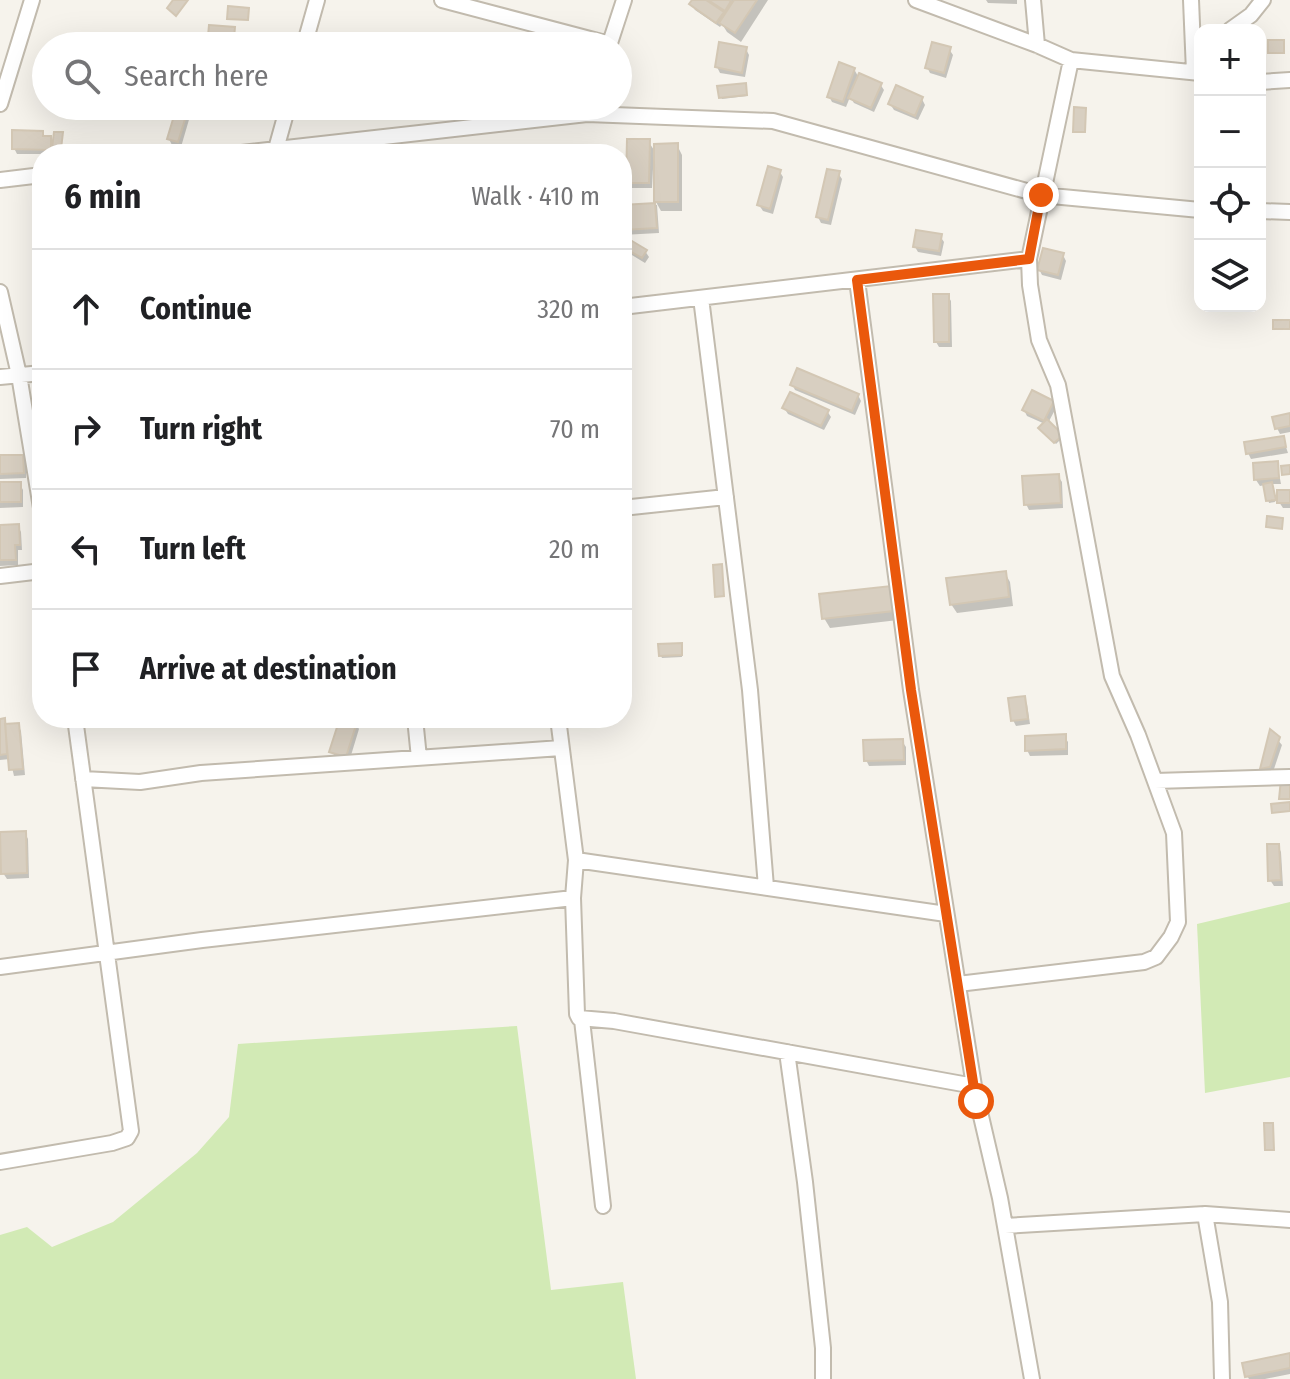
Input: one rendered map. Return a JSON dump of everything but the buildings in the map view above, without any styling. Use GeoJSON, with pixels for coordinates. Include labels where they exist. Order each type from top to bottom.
{"type":"FeatureCollection","features":[{"type":"Feature","properties":{"kind":"street"},"geometry":{"type":"LineString","coordinates":[[0,104],[6,62],[32,0]]}},
{"type":"Feature","properties":{"kind":"street"},"geometry":{"type":"LineString","coordinates":[[308,32],[317,0]]}},
{"type":"Feature","properties":{"kind":"street"},"geometry":{"type":"LineString","coordinates":[[442,0],[561,32]]}},
{"type":"Feature","properties":{"kind":"street"},"geometry":{"type":"LineString","coordinates":[[613,32],[624,0]]}},
{"type":"Feature","properties":{"kind":"street"},"geometry":{"type":"LineString","coordinates":[[916,0],[1071,60],[1194,72]]}},
{"type":"Feature","properties":{"kind":"street"},"geometry":{"type":"LineString","coordinates":[[1033,0],[1037,45]]}},
{"type":"Feature","properties":{"kind":"street"},"geometry":{"type":"LineString","coordinates":[[1191,0],[1194,24]]}},
{"type":"Feature","properties":{"kind":"street"},"geometry":{"type":"LineString","coordinates":[[1238,24],[1263,0]]}},
{"type":"Feature","properties":{"kind":"street"},"geometry":{"type":"LineString","coordinates":[[958,984],[1144,962],[1156,957],[1178,922],[1174,833],[1138,735],[1112,676],[1058,385],[1039,340],[1030,285],[1029,259],[1071,60]]}},
{"type":"Feature","properties":{"kind":"street"},"geometry":{"type":"LineString","coordinates":[[1266,82],[1290,80]]}},
{"type":"Feature","properties":{"kind":"street"},"geometry":{"type":"LineString","coordinates":[[632,113],[773,121],[1041,195],[1194,209]]}},
{"type":"Feature","properties":{"kind":"street"},"geometry":{"type":"LineString","coordinates":[[277,144],[284,120]]}},
{"type":"Feature","properties":{"kind":"street"},"geometry":{"type":"LineString","coordinates":[[316,144],[508,120]]}},
{"type":"Feature","properties":{"kind":"street"},"geometry":{"type":"LineString","coordinates":[[0,180],[32,176]]}},
{"type":"Feature","properties":{"kind":"street"},"geometry":{"type":"LineString","coordinates":[[1266,211],[1290,212]]}},
{"type":"Feature","properties":{"kind":"street"},"geometry":{"type":"LineString","coordinates":[[632,306],[1029,259]]}},
{"type":"Feature","properties":{"kind":"street"},"geometry":{"type":"LineString","coordinates":[[857,280],[911,690],[946,914],[974,1086],[1005,1226],[1032,1379]]}},
{"type":"Feature","properties":{"kind":"street"},"geometry":{"type":"LineString","coordinates":[[0,292],[19,375],[32,454]]}},
{"type":"Feature","properties":{"kind":"street"},"geometry":{"type":"LineString","coordinates":[[701,298],[750,690],[766,887]]}},
{"type":"Feature","properties":{"kind":"street"},"geometry":{"type":"LineString","coordinates":[[0,377],[32,374]]}},
{"type":"Feature","properties":{"kind":"street"},"geometry":{"type":"LineString","coordinates":[[632,507],[726,497]]}},
{"type":"Feature","properties":{"kind":"street"},"geometry":{"type":"LineString","coordinates":[[0,576],[32,572]]}},
{"type":"Feature","properties":{"kind":"street"},"geometry":{"type":"LineString","coordinates":[[0,1162],[112,1143],[130,1135],[76,728]]}},
{"type":"Feature","properties":{"kind":"street"},"geometry":{"type":"LineString","coordinates":[[416,728],[419,758]]}},
{"type":"Feature","properties":{"kind":"street"},"geometry":{"type":"LineString","coordinates":[[559,728],[576,860],[573,898],[577,1014],[582,1020],[603,1206]]}},
{"type":"Feature","properties":{"kind":"street"},"geometry":{"type":"LineString","coordinates":[[83,779],[140,782],[201,773],[561,748]]}},
{"type":"Feature","properties":{"kind":"street"},"geometry":{"type":"LineString","coordinates":[[1155,781],[1290,777]]}},
{"type":"Feature","properties":{"kind":"street"},"geometry":{"type":"LineString","coordinates":[[576,860],[946,914]]}},
{"type":"Feature","properties":{"kind":"street"},"geometry":{"type":"LineString","coordinates":[[0,967],[573,898]]}},
{"type":"Feature","properties":{"kind":"street"},"geometry":{"type":"LineString","coordinates":[[582,1020],[614,1021],[974,1086]]}},
{"type":"Feature","properties":{"kind":"street"},"geometry":{"type":"LineString","coordinates":[[787,1052],[805,1182],[823,1348],[823,1379]]}},
{"type":"Feature","properties":{"kind":"street"},"geometry":{"type":"LineString","coordinates":[[1005,1226],[1205,1214],[1290,1220]]}},
{"type":"Feature","properties":{"kind":"street"},"geometry":{"type":"LineString","coordinates":[[1205,1214],[1220,1302],[1222,1379]]}},
{"type":"Feature","properties":{"kind":"green space"},"geometry":{"type":"Polygon","coordinates":[[[1290,902],[1290,1077],[1205,1093],[1197,924],[1290,902]]]}},
{"type":"Feature","properties":{"kind":"green space"},"geometry":{"type":"Polygon","coordinates":[[[517,1026],[551,1290],[623,1282],[636,1379],[0,1379],[0,1235],[27,1227],[52,1247],[113,1222],[197,1153],[229,1117],[238,1044],[517,1026]]]}},
{"type":"Feature","properties":{"kind":"route"},"geometry":{"type":"LineString","coordinates":[[976,1101],[911,690],[857,280],[1029,259],[1041,195]]}}]}
